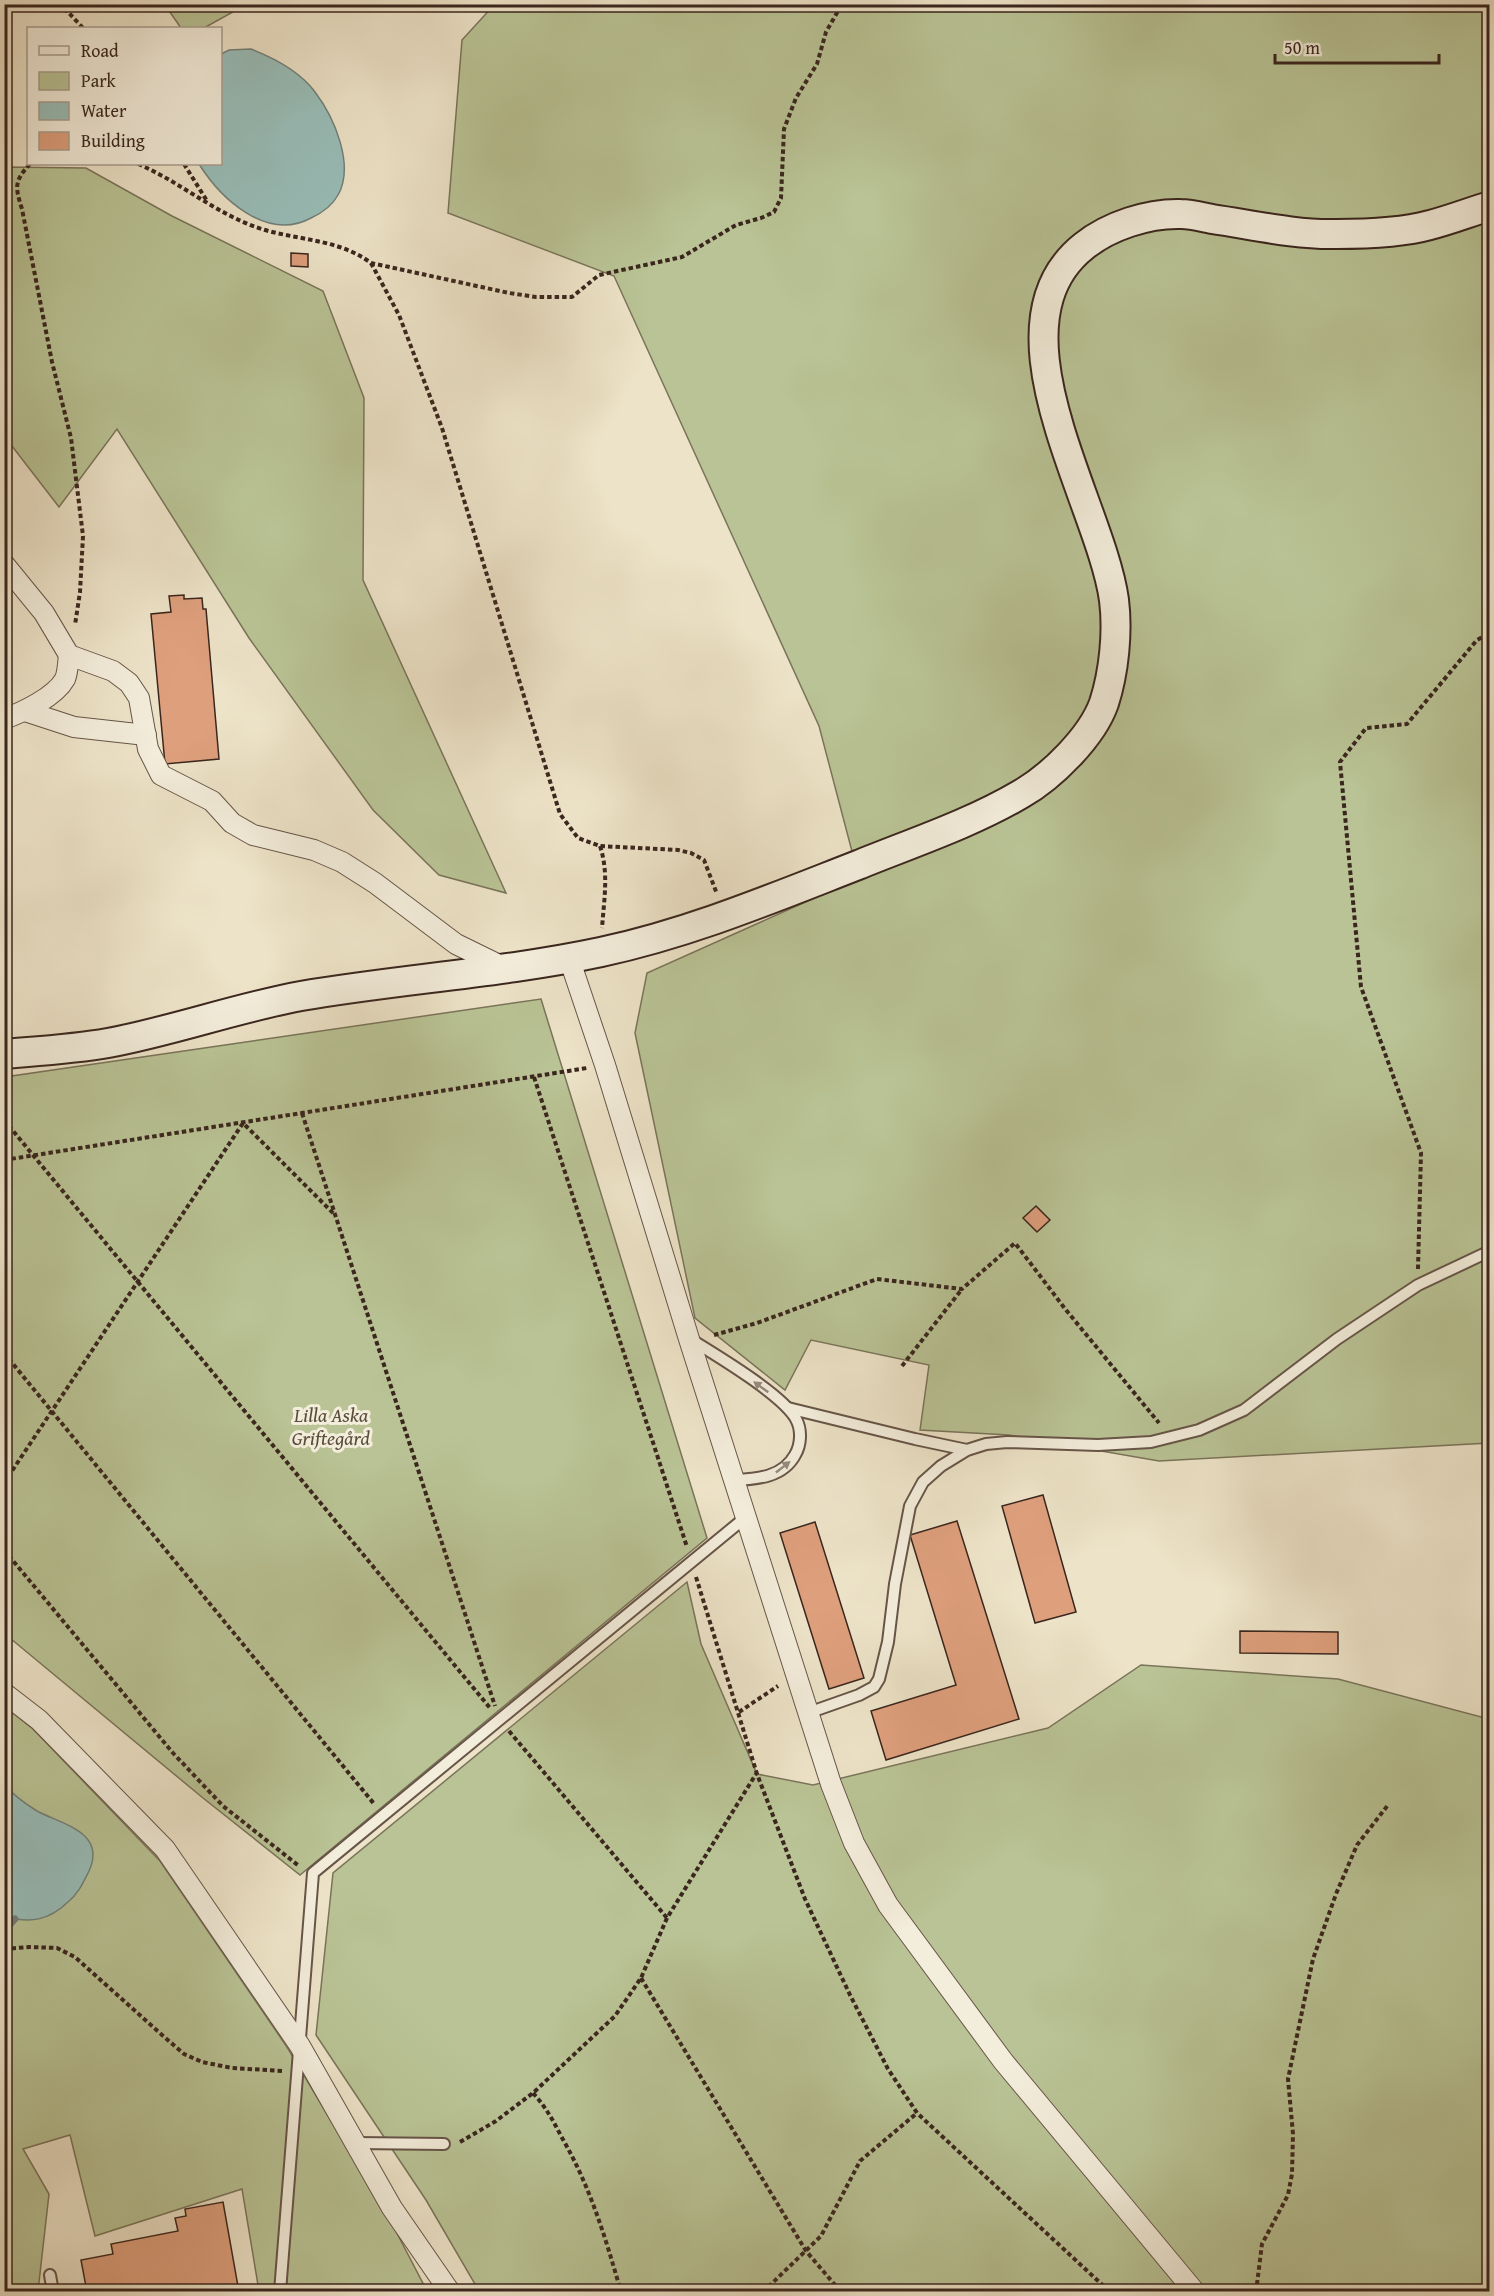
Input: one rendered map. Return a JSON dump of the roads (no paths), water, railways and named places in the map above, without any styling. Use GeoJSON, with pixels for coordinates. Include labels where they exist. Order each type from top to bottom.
{"type":"FeatureCollection","features":[{"type":"Feature","properties":{"kind":"street"},"geometry":{"type":"LineString","coordinates":[[4,1054],[109,1043],[299,997],[505,968],[600,952],[662,937],[726,917],[974,817],[1022,794],[1056,770],[1102,709],[1110,676],[1114,636],[1114,602],[1106,562],[1058,428],[1048,385],[1044,341],[1047,302],[1063,268],[1082,247],[1106,232],[1140,219],[1180,214],[1298,232],[1335,235],[1425,226],[1490,206]]}},
{"type":"Feature","properties":{"kind":"street"},"geometry":{"type":"LineString","coordinates":[[4,564],[45,613],[69,655],[65,678],[55,691],[24,711],[4,719]]}},
{"type":"Feature","properties":{"kind":"street"},"geometry":{"type":"LineString","coordinates":[[69,655],[113,671],[129,683],[139,698],[148,749],[161,775],[212,801],[232,823],[253,835],[314,850],[342,862],[375,882],[456,944],[505,968]]}},
{"type":"Feature","properties":{"kind":"street"},"geometry":{"type":"LineString","coordinates":[[24,711],[74,727],[146,735]]}},
{"type":"Feature","properties":{"kind":"street"},"geometry":{"type":"LineString","coordinates":[[569,957],[808,1713],[831,1784],[854,1843],[888,1905],[1003,2061],[1195,2292]]}},
{"type":"Feature","properties":{"kind":"street"},"geometry":{"type":"LineString","coordinates":[[4,1693],[39,1720],[165,1849],[300,2046],[392,2208],[450,2292]]}},
{"type":"Feature","properties":{"kind":"lane"},"geometry":{"type":"LineString","coordinates":[[808,1713],[859,1695],[874,1687],[879,1679],[888,1642],[895,1584],[910,1506],[923,1482],[941,1466],[968,1450],[986,1444],[1007,1442],[1098,1445],[1151,1442],[1199,1430],[1244,1410],[1336,1340],[1418,1285],[1490,1251]]}},
{"type":"Feature","properties":{"kind":"lane"},"geometry":{"type":"LineString","coordinates":[[687,1333],[788,1407],[798,1421],[800,1440],[796,1454],[788,1466],[767,1476],[735,1480]]}},
{"type":"Feature","properties":{"kind":"lane"},"geometry":{"type":"LineString","coordinates":[[788,1407],[844,1418],[968,1450]]}},
{"type":"Feature","properties":{"kind":"lane"},"geometry":{"type":"LineString","coordinates":[[280,2292],[313,1873],[746,1517]]}},
{"type":"Feature","properties":{"kind":"lane"},"geometry":{"type":"LineString","coordinates":[[356,2143],[444,2144]]}},
{"type":"Feature","properties":{"kind":"lane"},"geometry":{"type":"LineString","coordinates":[[50,2275],[53,2292]]}},
{"type":"Feature","properties":{"kind":"water"},"geometry":{"type":"Polygon","coordinates":[[[251,49],[286,66],[309,84],[329,114],[343,156],[343,183],[333,203],[311,218],[294,224],[278,225],[262,221],[233,203],[220,191],[200,165],[222,165],[222,54],[229,50],[251,49]]]}},
{"type":"Feature","properties":{"kind":"water"},"geometry":{"type":"Polygon","coordinates":[[[5,1785],[32,1808],[79,1831],[92,1847],[93,1858],[89,1871],[72,1899],[53,1913],[39,1919],[23,1920],[5,1917],[5,1785]]]}},
{"type":"Feature","properties":{"kind":"waterway"},"geometry":{"type":"LineString","coordinates":[[4,1931],[15,1919]]}},
{"type":"Feature","properties":{"kind":"park label","name":"Lilla Aska Griftegård"},"geometry":{"type":"Point","coordinates":[331,1426]}}]}
